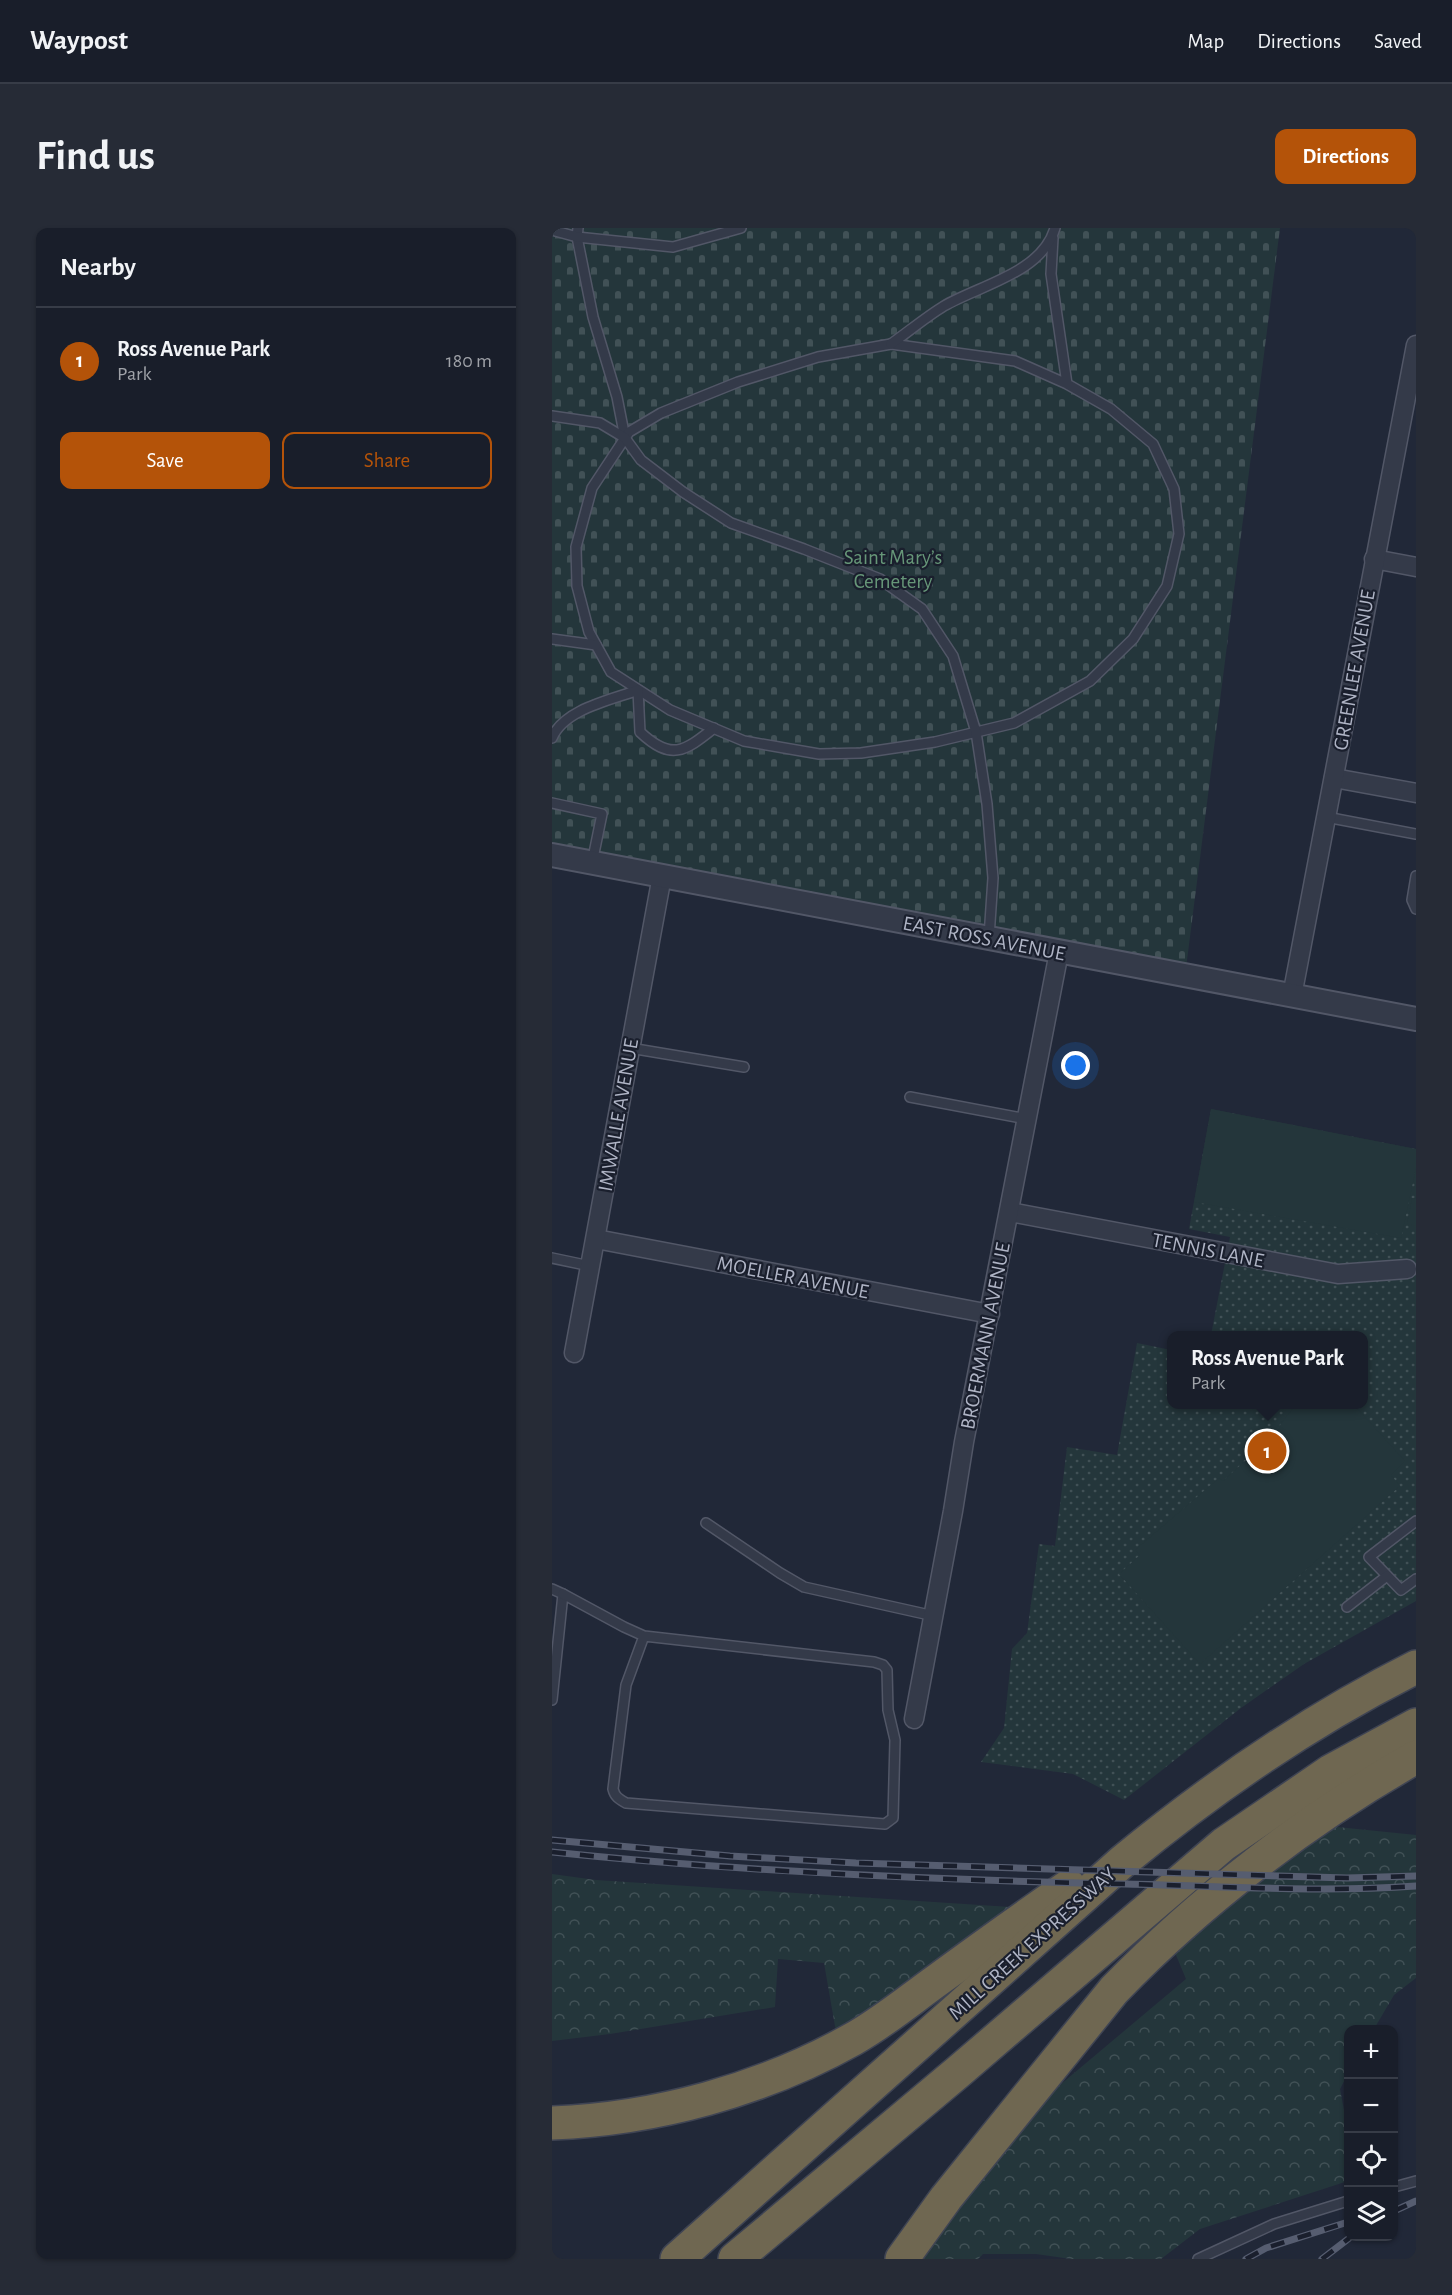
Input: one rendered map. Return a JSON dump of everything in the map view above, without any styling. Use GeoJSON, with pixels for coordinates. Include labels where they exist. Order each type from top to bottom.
{"type":"FeatureCollection","features":[{"type":"Feature","properties":{"kind":"highway","name":"MILL CREEK EXPRESSWAY"},"geometry":{"type":"LineString","coordinates":[[677,2259],[1122,1862],[1173,1821],[1286,1740],[1332,1711],[1416,1667]]}},
{"type":"Feature","properties":{"kind":"highway"},"geometry":{"type":"LineString","coordinates":[[735,2259],[1224,1844],[1331,1771],[1416,1725]]}},
{"type":"Feature","properties":{"kind":"highway"},"geometry":{"type":"LineString","coordinates":[[902,2259],[945,2198],[1114,1990],[1143,1960],[1276,1849],[1335,1807],[1416,1757]]}},
{"type":"Feature","properties":{"kind":"highway"},"geometry":{"type":"LineString","coordinates":[[552,2123],[623,2116],[677,2106],[748,2088],[806,2062],[854,2038],[1087,1873],[1122,1862]]}},
{"type":"Feature","properties":{"kind":"street","name":"GREENLEE AVENUE"},"geometry":{"type":"LineString","coordinates":[[1292,996],[1416,345]]}},
{"type":"Feature","properties":{"kind":"street"},"geometry":{"type":"LineString","coordinates":[[1374,559],[1416,567]]}},
{"type":"Feature","properties":{"kind":"street"},"geometry":{"type":"LineString","coordinates":[[1334,778],[1416,793]]}},
{"type":"Feature","properties":{"kind":"street","name":"EAST ROSS AVENUE"},"geometry":{"type":"LineString","coordinates":[[552,855],[1416,1019]]}},
{"type":"Feature","properties":{"kind":"street","name":"IMWALLE AVENUE"},"geometry":{"type":"LineString","coordinates":[[574,1353],[662,876]]}},
{"type":"Feature","properties":{"kind":"street","name":"BROERMANN AVENUE"},"geometry":{"type":"LineString","coordinates":[[914,1719],[1059,952]]}},
{"type":"Feature","properties":{"kind":"street","name":"TENNIS LANE"},"geometry":{"type":"LineString","coordinates":[[1010,1212],[1338,1274],[1407,1269]]}},
{"type":"Feature","properties":{"kind":"street","name":"MOELLER AVENUE"},"geometry":{"type":"LineString","coordinates":[[596,1239],[990,1314]]}},
{"type":"Feature","properties":{"kind":"lane"},"geometry":{"type":"LineString","coordinates":[[552,230],[673,247],[741,228]]}},
{"type":"Feature","properties":{"kind":"lane"},"geometry":{"type":"LineString","coordinates":[[577,232],[593,316],[617,397],[625,438]]}},
{"type":"Feature","properties":{"kind":"lane"},"geometry":{"type":"LineString","coordinates":[[891,344],[944,306],[1011,275],[1036,257],[1054,233]]}},
{"type":"Feature","properties":{"kind":"lane"},"geometry":{"type":"LineString","coordinates":[[1054,233],[1051,274],[1067,384]]}},
{"type":"Feature","properties":{"kind":"lane"},"geometry":{"type":"LineString","coordinates":[[891,344],[1015,361],[1067,384],[1111,409],[1153,444],[1174,489],[1179,534],[1167,586],[1133,639],[1090,681],[1014,723],[935,742],[861,753],[819,754],[744,741],[670,710],[611,672],[590,632],[577,586],[576,547],[592,488],[629,432],[661,412],[738,382],[818,357],[891,344]]}},
{"type":"Feature","properties":{"kind":"lane"},"geometry":{"type":"LineString","coordinates":[[552,416],[600,423],[625,438],[641,460],[683,492],[731,523],[880,579],[922,609],[953,656],[976,732],[987,804],[993,879],[989,939]]}},
{"type":"Feature","properties":{"kind":"lane"},"geometry":{"type":"LineString","coordinates":[[552,639],[596,645]]}},
{"type":"Feature","properties":{"kind":"lane"},"geometry":{"type":"LineString","coordinates":[[638,690],[640,732],[654,745],[670,750],[690,747],[714,728]]}},
{"type":"Feature","properties":{"kind":"lane"},"geometry":{"type":"LineString","coordinates":[[552,738],[555,730],[574,713],[638,690]]}},
{"type":"Feature","properties":{"kind":"lane"},"geometry":{"type":"LineString","coordinates":[[552,803],[602,814],[592,863]]}},
{"type":"Feature","properties":{"kind":"lane"},"geometry":{"type":"LineString","coordinates":[[1326,817],[1416,834]]}},
{"type":"Feature","properties":{"kind":"lane"},"geometry":{"type":"LineString","coordinates":[[1416,876],[1412,900],[1416,909]]}},
{"type":"Feature","properties":{"kind":"lane"},"geometry":{"type":"LineString","coordinates":[[630,1048],[744,1067]]}},
{"type":"Feature","properties":{"kind":"lane"},"geometry":{"type":"LineString","coordinates":[[910,1096],[1027,1119]]}},
{"type":"Feature","properties":{"kind":"lane"},"geometry":{"type":"LineString","coordinates":[[552,1258],[590,1266]]}},
{"type":"Feature","properties":{"kind":"lane"},"geometry":{"type":"LineString","coordinates":[[1416,1521],[1369,1557],[1401,1590],[1416,1579]]}},
{"type":"Feature","properties":{"kind":"lane"},"geometry":{"type":"LineString","coordinates":[[705,1523],[780,1574],[804,1587],[934,1616]]}},
{"type":"Feature","properties":{"kind":"lane"},"geometry":{"type":"LineString","coordinates":[[1347,1607],[1387,1576]]}},
{"type":"Feature","properties":{"kind":"lane"},"geometry":{"type":"LineString","coordinates":[[552,1589],[644,1636],[874,1662],[883,1665],[887,1670],[888,1710],[895,1740],[893,1818],[885,1824],[626,1803],[618,1799],[613,1789],[626,1685],[644,1636]]}},
{"type":"Feature","properties":{"kind":"lane"},"geometry":{"type":"LineString","coordinates":[[552,1700],[563,1594]]}},
{"type":"Feature","properties":{"kind":"lane"},"geometry":{"type":"LineString","coordinates":[[1398,2186],[1416,2181]]}},
{"type":"Feature","properties":{"kind":"lane"},"geometry":{"type":"LineString","coordinates":[[1198,2259],[1274,2224],[1344,2202]]}},
{"type":"Feature","properties":{"kind":"green space","name":"Saint Mary’s Cemetery"},"geometry":{"type":"Polygon","coordinates":[[[552,228],[1280,228],[1185,976],[552,855],[552,228]]]}},
{"type":"Feature","properties":{"kind":"green space"},"geometry":{"type":"Polygon","coordinates":[[[1211,1109],[1416,1149],[1416,1601],[1304,1664],[1241,1708],[1124,1800],[1073,1774],[981,1762],[1004,1728],[1012,1649],[1027,1633],[1039,1544],[1055,1546],[1067,1447],[1117,1455],[1137,1343],[1167,1349],[1167,1409],[1368,1409],[1368,1331],[1212,1331],[1230,1237],[1189,1229],[1211,1109]]]}},
{"type":"Feature","properties":{"kind":"green space"},"geometry":{"type":"Polygon","coordinates":[[[1211,1109],[1416,1149],[1416,1168],[1401,1238],[1194,1202],[1211,1109]]]}},
{"type":"Feature","properties":{"kind":"green space"},"geometry":{"type":"Polygon","coordinates":[[[1412,1198],[1416,1199],[1416,1226],[1407,1224],[1412,1198]]]}},
{"type":"Feature","properties":{"kind":"green space"},"geometry":{"type":"Polygon","coordinates":[[[1293,1409],[1358,1409],[1405,1461],[1391,1475],[1400,1486],[1200,1664],[1119,1574],[1140,1555],[1135,1550],[1219,1478],[1223,1481],[1278,1431],[1281,1423],[1293,1409]]]}},
{"type":"Feature","properties":{"kind":"green space"},"geometry":{"type":"Polygon","coordinates":[[[1298,1823],[1416,1835],[1416,1978],[1394,1995],[1376,2025],[1344,2025],[1344,2082],[1340,2089],[1344,2110],[1344,2182],[1200,2229],[1161,2259],[1071,2259],[1036,2254],[983,2254],[978,2259],[909,2259],[1048,2095],[1186,1979],[1163,1924],[1298,1823]]]}},
{"type":"Feature","properties":{"kind":"green space"},"geometry":{"type":"Polygon","coordinates":[[[552,1874],[596,1880],[1024,1908],[836,2032],[824,1963],[778,1959],[775,2007],[610,2034],[552,2041],[552,1874]]]}},
{"type":"Feature","properties":{"kind":"railway"},"geometry":{"type":"LineString","coordinates":[[552,1840],[730,1856],[856,1863],[1347,1878],[1416,1876]]}},
{"type":"Feature","properties":{"kind":"railway"},"geometry":{"type":"LineString","coordinates":[[552,1852],[767,1870],[983,1880],[1271,1888],[1344,1889],[1416,1886]]}},
{"type":"Feature","properties":{"kind":"railway"},"geometry":{"type":"LineString","coordinates":[[1398,2209],[1416,2201]]}},
{"type":"Feature","properties":{"kind":"railway"},"geometry":{"type":"LineString","coordinates":[[1246,2259],[1266,2248],[1344,2223]]}},
{"type":"Feature","properties":{"kind":"railway"},"geometry":{"type":"LineString","coordinates":[[1322,2259],[1345,2241]]}},
{"type":"Feature","properties":{"kind":"place","name":"Ross Avenue Park"},"geometry":{"type":"Point","coordinates":[1267,1451]}}]}
